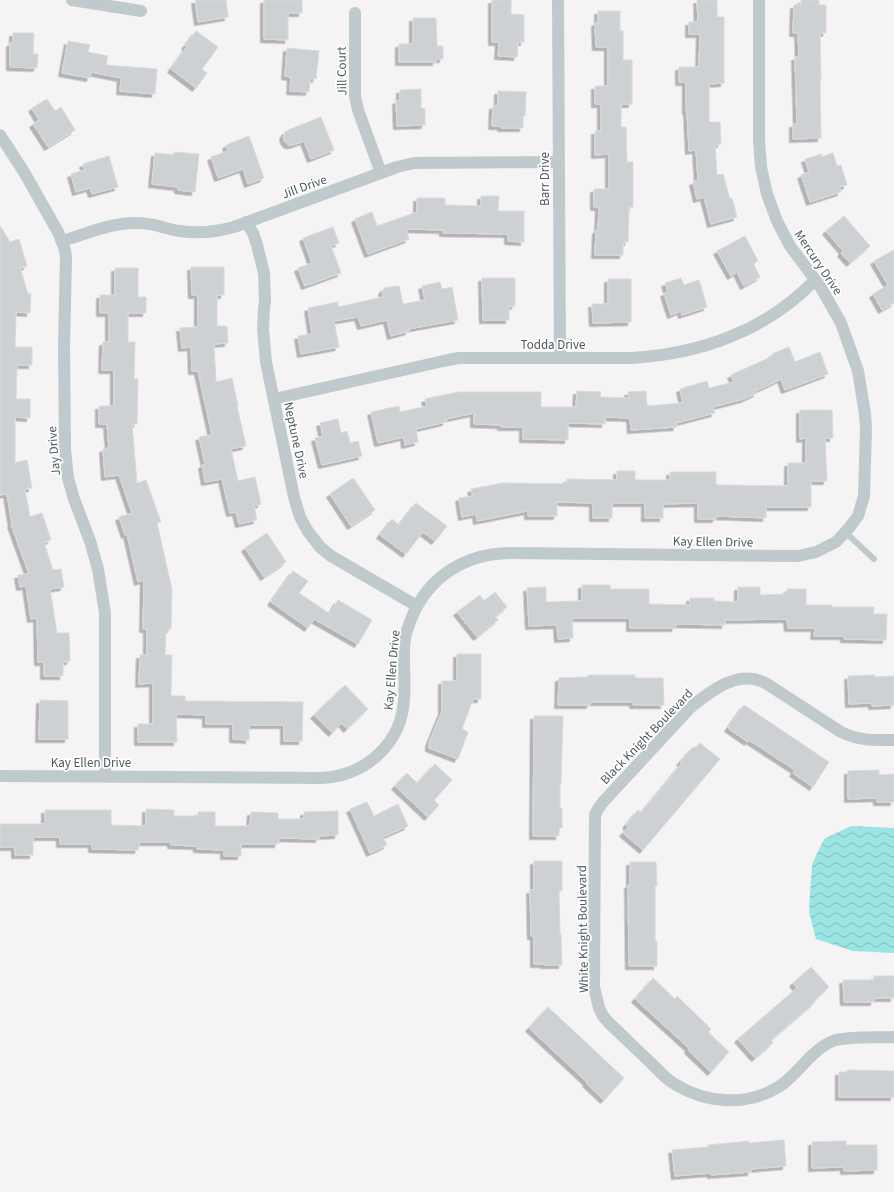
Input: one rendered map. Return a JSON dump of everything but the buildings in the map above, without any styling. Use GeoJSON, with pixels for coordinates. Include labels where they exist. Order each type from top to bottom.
{"type":"FeatureCollection","features":[{"type":"Feature","properties":{"kind":"street"},"geometry":{"type":"LineString","coordinates":[[72,0],[141,11]]}},
{"type":"Feature","properties":{"kind":"street","name":"Barr Drive"},"geometry":{"type":"LineString","coordinates":[[558,0],[560,358]]}},
{"type":"Feature","properties":{"kind":"street","name":"Mercury Drive"},"geometry":{"type":"LineString","coordinates":[[759,0],[759,139],[761,167],[767,194],[777,221],[790,246],[815,280],[838,317],[852,350],[858,371],[865,414],[866,435],[864,496],[858,516],[845,532]]}},
{"type":"Feature","properties":{"kind":"street","name":"Jill Court"},"geometry":{"type":"LineString","coordinates":[[355,12],[355,96],[358,110],[381,173]]}},
{"type":"Feature","properties":{"kind":"street","name":"Jay Drive"},"geometry":{"type":"LineString","coordinates":[[0,135],[24,172],[55,226],[62,241],[66,257],[64,369],[65,450],[68,478],[98,569],[104,612],[105,776]]}},
{"type":"Feature","properties":{"kind":"street","name":"Jill Drive"},"geometry":{"type":"LineString","coordinates":[[62,241],[127,223],[151,224],[179,231],[204,232],[222,230],[404,165],[421,162],[558,162]]}},
{"type":"Feature","properties":{"kind":"street","name":"Neptune Drive"},"geometry":{"type":"LineString","coordinates":[[246,222],[253,233],[264,273],[265,302],[263,329],[265,356],[294,497],[300,517],[307,530],[320,547],[331,556],[417,606]]}},
{"type":"Feature","properties":{"kind":"street","name":"Todda Drive"},"geometry":{"type":"LineString","coordinates":[[274,399],[448,360],[466,358],[653,357],[701,348],[735,336],[772,316],[815,280]]}},
{"type":"Feature","properties":{"kind":"street","name":"Kay Ellen Drive"},"geometry":{"type":"LineString","coordinates":[[0,776],[320,778],[340,776],[360,768],[378,756],[387,746],[398,728],[404,700],[405,640],[409,624],[417,606],[431,586],[459,564],[473,558],[509,553],[798,556],[820,550],[836,542],[845,532]]}},
{"type":"Feature","properties":{"kind":"street","name":"Black Knight Boulevard"},"geometry":{"type":"LineString","coordinates":[[597,810],[691,707],[728,682],[739,679],[754,678],[762,681],[841,732],[850,736],[864,740],[894,740]]}},
{"type":"Feature","properties":{"kind":"street","name":"White Knight Boulevard"},"geometry":{"type":"LineString","coordinates":[[597,810],[595,815],[594,987],[598,1004],[603,1016],[609,1023],[668,1079],[686,1091],[705,1098],[726,1101],[747,1099],[761,1095],[780,1086],[796,1073],[824,1045],[833,1041],[847,1038],[894,1037]]}},
{"type":"Feature","properties":{"kind":"lane"},"geometry":{"type":"LineString","coordinates":[[845,532],[874,560]]}},
{"type":"Feature","properties":{"kind":"water"},"geometry":{"type":"Polygon","coordinates":[[[851,826],[894,828],[894,953],[853,951],[816,939],[809,912],[812,864],[824,839],[851,826]]]}}]}
